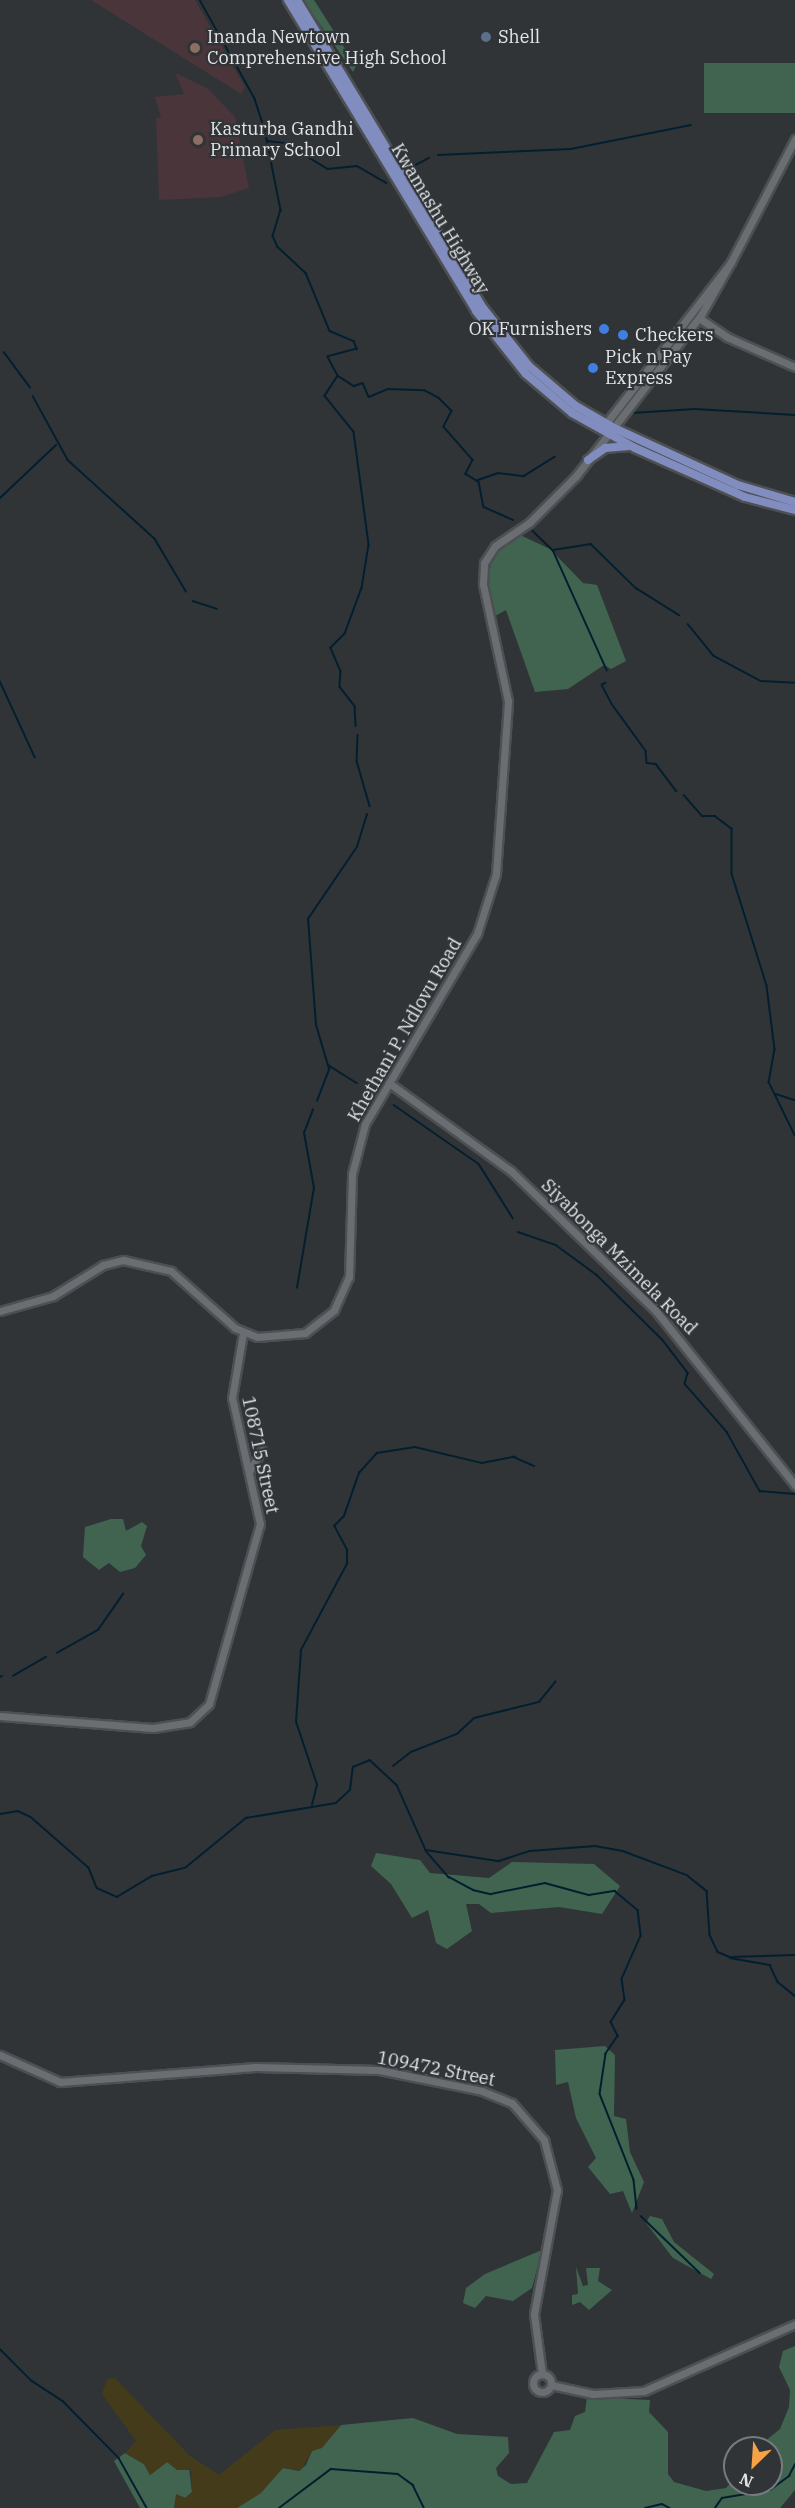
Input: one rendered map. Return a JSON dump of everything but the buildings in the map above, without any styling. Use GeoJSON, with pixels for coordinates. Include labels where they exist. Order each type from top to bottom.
{"type":"FeatureCollection","features":[{"type":"Feature","properties":{"kind":"main road","name":"Kwamashu Highway"},"geometry":{"type":"LineString","coordinates":[[288,0],[489,331],[535,383],[635,448],[745,497],[795,510]]}},
{"type":"Feature","properties":{"kind":"main road","name":"Kwamashu Highway"},"geometry":{"type":"LineString","coordinates":[[297,0],[495,325],[545,381],[606,430],[738,485],[795,502]]}},
{"type":"Feature","properties":{"kind":"main road"},"geometry":{"type":"LineString","coordinates":[[588,460],[605,448],[635,448]]}},
{"type":"Feature","properties":{"kind":"street"},"geometry":{"type":"LineString","coordinates":[[606,430],[699,318],[795,139]]}},
{"type":"Feature","properties":{"kind":"street"},"geometry":{"type":"LineString","coordinates":[[606,430],[730,262]]}},
{"type":"Feature","properties":{"kind":"street"},"geometry":{"type":"LineString","coordinates":[[699,318],[727,338],[795,367]]}},
{"type":"Feature","properties":{"kind":"street","name":"Khethani P. Ndlovu Road"},"geometry":{"type":"LineString","coordinates":[[243,1333],[267,1339],[295,1336],[320,1324],[339,1303],[349,1276],[356,1151],[389,1083],[477,934],[496,874],[508,701],[483,584],[484,563],[495,546],[556,500],[588,460],[606,430]]}},
{"type":"Feature","properties":{"kind":"street","name":"Siyabonga Mzimela Road"},"geometry":{"type":"LineString","coordinates":[[389,1083],[511,1171],[656,1311],[795,1485]]}},
{"type":"Feature","properties":{"kind":"street"},"geometry":{"type":"LineString","coordinates":[[0,1311],[53,1296],[112,1262],[132,1260],[171,1271],[243,1333]]}},
{"type":"Feature","properties":{"kind":"street","name":"108715 Street"},"geometry":{"type":"LineString","coordinates":[[0,1716],[130,1729],[190,1722],[212,1697],[260,1524],[231,1389],[243,1333]]}},
{"type":"Feature","properties":{"kind":"street"},"geometry":{"type":"LineString","coordinates":[[250,1470],[262,1450]]}},
{"type":"Feature","properties":{"kind":"street","name":"109472 Street"},"geometry":{"type":"LineString","coordinates":[[0,2055],[60,2082],[255,2067],[361,2070],[462,2087],[512,2103],[544,2140],[557,2190],[534,2317],[542,2374],[534,2378],[535,2388],[544,2392],[551,2385]]}},
{"type":"Feature","properties":{"kind":"street"},"geometry":{"type":"LineString","coordinates":[[542,2374],[551,2385],[593,2394],[644,2391],[795,2324]]}},
{"type":"Feature","properties":{"kind":"shaded area","name":"Inanda Newtown Comprehensive High School"},"geometry":{"type":"Polygon","coordinates":[[[91,0],[195,0],[245,87],[241,94],[91,0]]]}},
{"type":"Feature","properties":{"kind":"shaded area","name":"Kasturba Gandhi Primary School"},"geometry":{"type":"Polygon","coordinates":[[[175,73],[207,88],[235,117],[249,188],[221,197],[159,200],[156,118],[161,118],[155,97],[184,94],[175,73]]]}},
{"type":"Feature","properties":{"kind":"green space"},"geometry":{"type":"Polygon","coordinates":[[[303,0],[314,0],[356,66],[353,72],[303,0]]]}},
{"type":"Feature","properties":{"kind":"green space"},"geometry":{"type":"Polygon","coordinates":[[[704,63],[795,63],[795,113],[704,113],[704,63]]]}},
{"type":"Feature","properties":{"kind":"green space"},"geometry":{"type":"Polygon","coordinates":[[[520,535],[550,549],[583,583],[597,585],[626,661],[611,669],[604,665],[568,689],[535,692],[506,610],[495,616],[487,579],[494,554],[520,535]]]}},
{"type":"Feature","properties":{"kind":"green space"},"geometry":{"type":"Polygon","coordinates":[[[111,1519],[123,1519],[126,1531],[142,1522],[147,1526],[141,1546],[146,1555],[135,1568],[120,1572],[109,1563],[99,1570],[83,1557],[85,1527],[111,1519]]]}},
{"type":"Feature","properties":{"kind":"green space"},"geometry":{"type":"Polygon","coordinates":[[[376,1853],[420,1860],[430,1873],[489,1878],[512,1862],[594,1864],[620,1886],[602,1914],[559,1907],[491,1913],[479,1904],[466,1904],[472,1931],[447,1949],[436,1943],[428,1910],[412,1918],[391,1884],[371,1866],[376,1853]]]}},
{"type":"Feature","properties":{"kind":"green space"},"geometry":{"type":"Polygon","coordinates":[[[605,2046],[615,2055],[614,2116],[626,2119],[630,2152],[644,2182],[632,2213],[623,2191],[610,2194],[588,2167],[596,2158],[576,2118],[568,2082],[556,2085],[555,2050],[605,2046]]]}},
{"type":"Feature","properties":{"kind":"green space"},"geometry":{"type":"Polygon","coordinates":[[[650,2216],[662,2219],[674,2242],[714,2274],[711,2279],[673,2258],[646,2223],[650,2216]]]}},
{"type":"Feature","properties":{"kind":"green space"},"geometry":{"type":"Polygon","coordinates":[[[542,2250],[532,2288],[513,2301],[486,2296],[475,2308],[463,2303],[466,2288],[485,2274],[542,2250]]]}},
{"type":"Feature","properties":{"kind":"green space"},"geometry":{"type":"Polygon","coordinates":[[[576,2267],[583,2286],[588,2285],[586,2268],[600,2268],[598,2281],[612,2290],[589,2310],[580,2302],[572,2305],[572,2295],[578,2294],[576,2267]]]}},
{"type":"Feature","properties":{"kind":"green space"},"geometry":{"type":"Polygon","coordinates":[[[795,2346],[795,2490],[780,2508],[237,2508],[283,2468],[299,2471],[306,2465],[312,2451],[322,2447],[341,2425],[413,2418],[457,2434],[508,2437],[509,2453],[496,2468],[498,2476],[511,2484],[527,2483],[554,2432],[570,2430],[575,2416],[585,2412],[587,2397],[650,2400],[649,2412],[668,2432],[668,2474],[674,2482],[706,2491],[723,2488],[723,2496],[783,2496],[783,2436],[772,2436],[780,2429],[789,2407],[790,2390],[779,2367],[783,2351],[795,2346]]]}},
{"type":"Feature","properties":{"kind":"green space"},"geometry":{"type":"Polygon","coordinates":[[[125,2453],[144,2464],[150,2475],[167,2462],[189,2468],[192,2492],[174,2508],[140,2508],[114,2461],[125,2453]]]}},
{"type":"Feature","properties":{"kind":"sand"},"geometry":{"type":"Polygon","coordinates":[[[115,2378],[190,2456],[219,2475],[275,2430],[341,2425],[322,2448],[312,2451],[301,2470],[283,2468],[261,2493],[237,2508],[174,2508],[176,2494],[186,2498],[192,2492],[191,2470],[177,2470],[167,2462],[150,2475],[144,2464],[125,2453],[136,2441],[102,2394],[107,2379],[115,2378]]]}},
{"type":"Feature","properties":{"kind":"waterway"},"geometry":{"type":"LineString","coordinates":[[200,0],[255,99],[265,130],[281,210],[273,236],[278,247],[306,273],[330,331],[354,341],[357,349],[328,357],[338,376],[354,386],[363,383],[369,397],[388,389],[424,390],[439,398],[452,411],[444,427],[473,460],[466,474],[479,482],[484,507],[513,520]]}},
{"type":"Feature","properties":{"kind":"waterway"},"geometry":{"type":"LineString","coordinates":[[438,155],[571,149],[691,125]]}},
{"type":"Feature","properties":{"kind":"waterway"},"geometry":{"type":"LineString","coordinates":[[268,141],[285,143],[328,169],[357,166],[386,183]]}},
{"type":"Feature","properties":{"kind":"waterway"},"geometry":{"type":"LineString","coordinates":[[412,167],[429,158]]}},
{"type":"Feature","properties":{"kind":"waterway"},"geometry":{"type":"LineString","coordinates":[[4,352],[30,387]]}},
{"type":"Feature","properties":{"kind":"waterway"},"geometry":{"type":"LineString","coordinates":[[338,376],[325,396],[354,432],[369,545],[362,588],[345,634],[331,648],[341,671],[340,687],[355,706],[356,726]]}},
{"type":"Feature","properties":{"kind":"waterway"},"geometry":{"type":"LineString","coordinates":[[33,396],[68,460],[155,539],[186,591]]}},
{"type":"Feature","properties":{"kind":"waterway"},"geometry":{"type":"LineString","coordinates":[[631,413],[695,409],[795,415]]}},
{"type":"Feature","properties":{"kind":"waterway"},"geometry":{"type":"LineString","coordinates":[[0,498],[56,445]]}},
{"type":"Feature","properties":{"kind":"waterway"},"geometry":{"type":"LineString","coordinates":[[478,480],[498,473],[524,476],[554,457]]}},
{"type":"Feature","properties":{"kind":"waterway"},"geometry":{"type":"LineString","coordinates":[[533,531],[553,550],[591,544],[636,588],[679,615]]}},
{"type":"Feature","properties":{"kind":"waterway"},"geometry":{"type":"LineString","coordinates":[[553,550],[607,670]]}},
{"type":"Feature","properties":{"kind":"waterway"},"geometry":{"type":"LineString","coordinates":[[193,601],[217,609]]}},
{"type":"Feature","properties":{"kind":"waterway"},"geometry":{"type":"LineString","coordinates":[[688,624],[714,656],[761,681],[795,683]]}},
{"type":"Feature","properties":{"kind":"waterway"},"geometry":{"type":"LineString","coordinates":[[0,681],[35,757]]}},
{"type":"Feature","properties":{"kind":"waterway"},"geometry":{"type":"LineString","coordinates":[[606,683],[602,685],[612,704],[646,751],[647,763],[656,764],[676,791]]}},
{"type":"Feature","properties":{"kind":"waterway"},"geometry":{"type":"LineString","coordinates":[[358,735],[357,761],[370,806]]}},
{"type":"Feature","properties":{"kind":"waterway"},"geometry":{"type":"LineString","coordinates":[[684,795],[702,816],[715,816],[732,829],[732,874],[767,986],[775,1049],[769,1082],[795,1135]]}},
{"type":"Feature","properties":{"kind":"waterway"},"geometry":{"type":"LineString","coordinates":[[317,1101],[329,1069],[316,1025],[308,919],[357,847],[367,815]]}},
{"type":"Feature","properties":{"kind":"waterway"},"geometry":{"type":"LineString","coordinates":[[328,1065],[357,1083]]}},
{"type":"Feature","properties":{"kind":"waterway"},"geometry":{"type":"LineString","coordinates":[[776,1094],[795,1100]]}},
{"type":"Feature","properties":{"kind":"waterway"},"geometry":{"type":"LineString","coordinates":[[394,1105],[479,1164],[513,1218]]}},
{"type":"Feature","properties":{"kind":"waterway"},"geometry":{"type":"LineString","coordinates":[[297,1288],[314,1188],[304,1133],[313,1110]]}},
{"type":"Feature","properties":{"kind":"waterway"},"geometry":{"type":"LineString","coordinates":[[518,1232],[556,1245],[597,1275],[662,1339],[688,1373],[685,1384],[727,1432],[760,1491],[795,1494]]}},
{"type":"Feature","properties":{"kind":"waterway"},"geometry":{"type":"LineString","coordinates":[[312,1805],[317,1785],[296,1722],[301,1650],[347,1564],[347,1550],[334,1526],[344,1516],[359,1473],[377,1453],[415,1447],[482,1463],[514,1457],[534,1466]]}},
{"type":"Feature","properties":{"kind":"waterway"},"geometry":{"type":"LineString","coordinates":[[57,1653],[98,1630],[123,1594]]}},
{"type":"Feature","properties":{"kind":"waterway"},"geometry":{"type":"LineString","coordinates":[[13,1676],[46,1657]]}},
{"type":"Feature","properties":{"kind":"waterway"},"geometry":{"type":"LineString","coordinates":[[393,1766],[411,1752],[457,1734],[474,1718],[539,1702],[555,1682]]}},
{"type":"Feature","properties":{"kind":"waterway"},"geometry":{"type":"LineString","coordinates":[[0,1814],[18,1811],[31,1817],[89,1868],[97,1888],[117,1897],[152,1876],[185,1868],[246,1818],[336,1803],[350,1790],[353,1767],[370,1760],[397,1785],[426,1850],[499,1861],[530,1851],[595,1846],[623,1851],[687,1875],[707,1891],[710,1935],[718,1952],[730,1957],[795,1955]]}},
{"type":"Feature","properties":{"kind":"waterway"},"geometry":{"type":"LineString","coordinates":[[426,1851],[449,1877],[473,1890],[491,1894],[545,1883],[589,1895],[615,1891],[638,1910],[641,1936],[622,1979],[625,2000],[611,2022],[618,2036],[606,2054],[600,2094],[634,2180],[637,2209]]}},
{"type":"Feature","properties":{"kind":"waterway"},"geometry":{"type":"LineString","coordinates":[[730,1958],[770,1965],[778,1982],[795,1996]]}},
{"type":"Feature","properties":{"kind":"waterway"},"geometry":{"type":"LineString","coordinates":[[641,2216],[700,2273]]}},
{"type":"Feature","properties":{"kind":"waterway"},"geometry":{"type":"LineString","coordinates":[[0,2349],[32,2381],[63,2401],[119,2458],[147,2508]]}},
{"type":"Feature","properties":{"kind":"waterway"},"geometry":{"type":"LineString","coordinates":[[715,2508],[722,2498],[770,2490],[789,2476],[795,2464]]}},
{"type":"Feature","properties":{"kind":"waterway"},"geometry":{"type":"LineString","coordinates":[[279,2508],[331,2469],[398,2474],[413,2485],[424,2508]]}},
{"type":"Feature","properties":{"kind":"waterway"},"geometry":{"type":"LineString","coordinates":[[645,2508],[662,2504],[670,2508]]}},
{"type":"Feature","properties":{"kind":"place","name":"Shell"},"geometry":{"type":"Point","coordinates":[486,37]}},
{"type":"Feature","properties":{"kind":"place","name":"Inanda Newtown Comprehensive High School"},"geometry":{"type":"Point","coordinates":[195,48]}},
{"type":"Feature","properties":{"kind":"place","name":"Kasturba Gandhi Primary School"},"geometry":{"type":"Point","coordinates":[198,140]}},
{"type":"Feature","properties":{"kind":"place","name":"OK Furnishers"},"geometry":{"type":"Point","coordinates":[604,329]}},
{"type":"Feature","properties":{"kind":"place","name":"Checkers"},"geometry":{"type":"Point","coordinates":[623,335]}},
{"type":"Feature","properties":{"kind":"place","name":"Pick n Pay Express"},"geometry":{"type":"Point","coordinates":[593,368]}}]}
